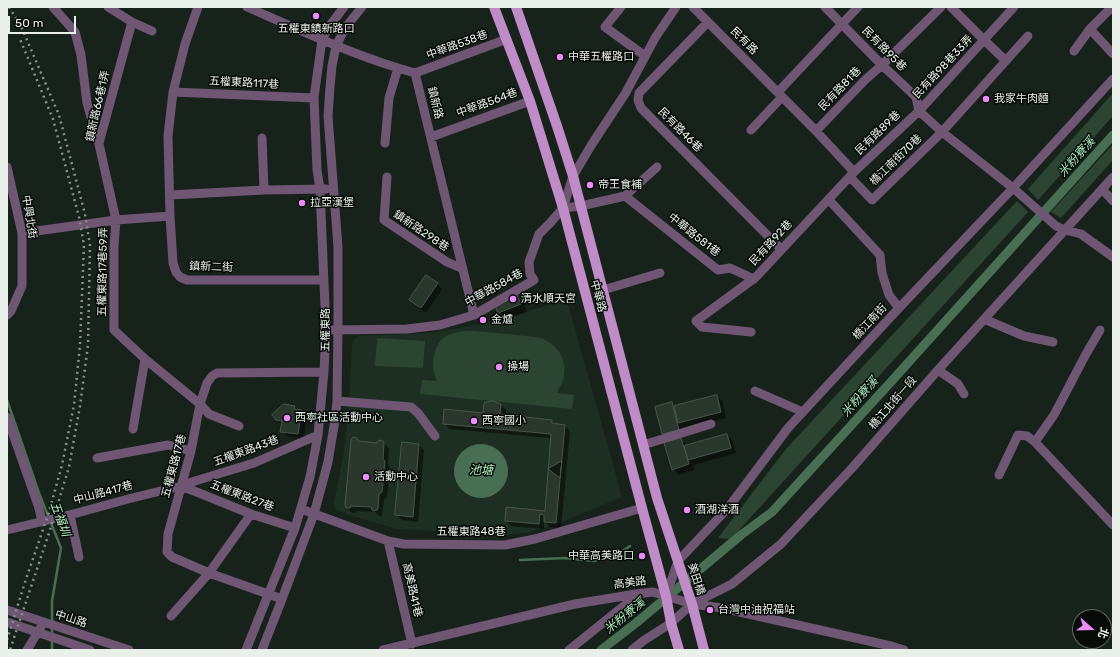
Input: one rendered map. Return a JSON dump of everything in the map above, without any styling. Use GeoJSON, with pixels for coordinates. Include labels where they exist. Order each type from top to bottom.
{"type":"FeatureCollection","features":[{"type":"Feature","properties":{"kind":"main road","name":"中華路"},"geometry":{"type":"LineString","coordinates":[[494,7],[530,101],[562,208],[666,596]]}},
{"type":"Feature","properties":{"kind":"main road","name":"中華路"},"geometry":{"type":"LineString","coordinates":[[516,7],[573,176],[657,498],[678,561]]}},
{"type":"Feature","properties":{"kind":"main road","name":"美田橋"},"geometry":{"type":"LineString","coordinates":[[678,561],[691,603]]}},
{"type":"Feature","properties":{"kind":"main road"},"geometry":{"type":"LineString","coordinates":[[666,596],[671,623],[679,650]]}},
{"type":"Feature","properties":{"kind":"main road"},"geometry":{"type":"LineString","coordinates":[[691,603],[704,650]]}},
{"type":"Feature","properties":{"kind":"street"},"geometry":{"type":"LineString","coordinates":[[108,7],[132,22],[152,31]]}},
{"type":"Feature","properties":{"kind":"street","name":"鎮新二街"},"geometry":{"type":"LineString","coordinates":[[198,7],[185,44],[173,92],[168,136],[170,216],[173,263],[176,272],[180,277],[187,280],[324,280]]}},
{"type":"Feature","properties":{"kind":"street"},"geometry":{"type":"LineString","coordinates":[[247,7],[336,46],[415,73]]}},
{"type":"Feature","properties":{"kind":"street","name":"五權東路"},"geometry":{"type":"LineString","coordinates":[[246,650],[295,528],[310,477],[318,435],[326,330],[320,190],[317,170],[314,98],[322,40],[328,28],[344,7]]}},
{"type":"Feature","properties":{"kind":"street","name":"五權東路"},"geometry":{"type":"LineString","coordinates":[[262,650],[314,514],[328,462],[337,401],[338,247],[328,116],[332,66],[336,46],[345,28],[362,7]]}},
{"type":"Feature","properties":{"kind":"street"},"geometry":{"type":"LineString","coordinates":[[621,7],[605,27],[645,56]]}},
{"type":"Feature","properties":{"kind":"street"},"geometry":{"type":"LineString","coordinates":[[573,176],[625,94],[655,38],[676,7]]}},
{"type":"Feature","properties":{"kind":"street","name":"民有路"},"geometry":{"type":"LineString","coordinates":[[693,7],[816,131],[852,175]]}},
{"type":"Feature","properties":{"kind":"street","name":"民有路95巷"},"geometry":{"type":"LineString","coordinates":[[825,7],[916,96],[919,111]]}},
{"type":"Feature","properties":{"kind":"street"},"geometry":{"type":"LineString","coordinates":[[751,130],[780,94],[858,7]]}},
{"type":"Feature","properties":{"kind":"street","name":"民有路81巷"},"geometry":{"type":"LineString","coordinates":[[816,131],[865,80],[941,7]]}},
{"type":"Feature","properties":{"kind":"street"},"geometry":{"type":"LineString","coordinates":[[951,7],[1006,61]]}},
{"type":"Feature","properties":{"kind":"street","name":"民有路98巷33弄"},"geometry":{"type":"LineString","coordinates":[[919,111],[1014,7]]}},
{"type":"Feature","properties":{"kind":"street"},"geometry":{"type":"LineString","coordinates":[[1074,51],[1090,29],[1112,7]]}},
{"type":"Feature","properties":{"kind":"street"},"geometry":{"type":"LineString","coordinates":[[54,8],[75,32],[81,55],[87,103],[99,144]]}},
{"type":"Feature","properties":{"kind":"street","name":"鎮新路66巷1弄"},"geometry":{"type":"LineString","coordinates":[[116,220],[99,144],[132,22]]}},
{"type":"Feature","properties":{"kind":"street","name":"民有路46巷"},"geometry":{"type":"LineString","coordinates":[[708,22],[639,93],[638,100],[641,108],[781,249]]}},
{"type":"Feature","properties":{"kind":"street"},"geometry":{"type":"LineString","coordinates":[[1090,29],[1113,54]]}},
{"type":"Feature","properties":{"kind":"street","name":"橋江南街70巷"},"geometry":{"type":"LineString","coordinates":[[852,175],[872,200],[942,132],[1028,36]]}},
{"type":"Feature","properties":{"kind":"street","name":"中華路538巷"},"geometry":{"type":"LineString","coordinates":[[415,73],[507,39]]}},
{"type":"Feature","properties":{"kind":"street"},"geometry":{"type":"LineString","coordinates":[[385,143],[389,98],[398,68]]}},
{"type":"Feature","properties":{"kind":"street","name":"鎮新路"},"geometry":{"type":"LineString","coordinates":[[415,73],[474,315]]}},
{"type":"Feature","properties":{"kind":"street","name":"橋江南街"},"geometry":{"type":"LineString","coordinates":[[666,596],[678,561],[728,508],[788,428],[1113,79]]}},
{"type":"Feature","properties":{"kind":"street","name":"五權東路117巷"},"geometry":{"type":"LineString","coordinates":[[173,92],[314,98]]}},
{"type":"Feature","properties":{"kind":"street","name":"中華路564巷"},"geometry":{"type":"LineString","coordinates":[[431,137],[530,101]]}},
{"type":"Feature","properties":{"kind":"street"},"geometry":{"type":"LineString","coordinates":[[919,111],[942,132],[1013,188],[1058,228],[1081,234],[1113,257]]}},
{"type":"Feature","properties":{"kind":"street","name":"民有路89巷"},"geometry":{"type":"LineString","coordinates":[[852,175],[919,111]]}},
{"type":"Feature","properties":{"kind":"street"},"geometry":{"type":"LineString","coordinates":[[262,138],[264,190]]}},
{"type":"Feature","properties":{"kind":"street","name":"中興北街"},"geometry":{"type":"LineString","coordinates":[[7,167],[22,233],[22,286],[11,311],[7,315]]}},
{"type":"Feature","properties":{"kind":"street"},"geometry":{"type":"LineString","coordinates":[[562,208],[581,206],[625,196],[657,167]]}},
{"type":"Feature","properties":{"kind":"street","name":"民有路92巷"},"geometry":{"type":"LineString","coordinates":[[751,332],[702,327],[696,321],[754,279],[852,175]]}},
{"type":"Feature","properties":{"kind":"street","name":"中華路584巷"},"geometry":{"type":"LineString","coordinates":[[326,330],[407,329],[440,325],[474,315],[534,280],[530,274],[529,262],[539,234],[562,208],[573,176]]}},
{"type":"Feature","properties":{"kind":"street","name":"鎮新路298巷"},"geometry":{"type":"LineString","coordinates":[[387,177],[384,220],[447,262],[463,269]]}},
{"type":"Feature","properties":{"kind":"street","name":"橋江北街一段"},"geometry":{"type":"LineString","coordinates":[[632,650],[671,623],[691,603],[732,584],[781,544],[853,467],[938,370],[1113,177]]}},
{"type":"Feature","properties":{"kind":"street"},"geometry":{"type":"LineString","coordinates":[[170,195],[264,190],[320,190],[333,188]]}},
{"type":"Feature","properties":{"kind":"street"},"geometry":{"type":"LineString","coordinates":[[1102,189],[1113,201]]}},
{"type":"Feature","properties":{"kind":"street","name":"中華路581巷"},"geometry":{"type":"LineString","coordinates":[[625,196],[718,270],[730,268],[754,279]]}},
{"type":"Feature","properties":{"kind":"street"},"geometry":{"type":"LineString","coordinates":[[829,200],[880,255],[882,273],[889,295],[899,308]]}},
{"type":"Feature","properties":{"kind":"street"},"geometry":{"type":"LineString","coordinates":[[22,233],[116,220],[170,216]]}},
{"type":"Feature","properties":{"kind":"street","name":"五權東路17巷59弄"},"geometry":{"type":"LineString","coordinates":[[116,220],[114,247],[114,330],[145,360],[200,404],[209,414],[239,426]]}},
{"type":"Feature","properties":{"kind":"street"},"geometry":{"type":"LineString","coordinates":[[603,290],[660,273]]}},
{"type":"Feature","properties":{"kind":"street"},"geometry":{"type":"LineString","coordinates":[[984,319],[1024,336],[1053,342]]}},
{"type":"Feature","properties":{"kind":"street"},"geometry":{"type":"LineString","coordinates":[[1035,442],[1054,415],[1100,330]]}},
{"type":"Feature","properties":{"kind":"street"},"geometry":{"type":"LineString","coordinates":[[134,429],[145,360]]}},
{"type":"Feature","properties":{"kind":"street"},"geometry":{"type":"LineString","coordinates":[[938,370],[958,384],[964,394]]}},
{"type":"Feature","properties":{"kind":"street","name":"五權東路17巷"},"geometry":{"type":"LineString","coordinates":[[282,599],[208,573],[172,557],[167,552],[168,534],[192,451],[200,404],[207,382],[212,376],[217,373],[324,372]]}},
{"type":"Feature","properties":{"kind":"street"},"geometry":{"type":"LineString","coordinates":[[755,391],[803,412]]}},
{"type":"Feature","properties":{"kind":"street"},"geometry":{"type":"LineString","coordinates":[[337,401],[411,408],[418,413],[435,436]]}},
{"type":"Feature","properties":{"kind":"street"},"geometry":{"type":"LineString","coordinates":[[7,417],[39,508],[42,522]]}},
{"type":"Feature","properties":{"kind":"street"},"geometry":{"type":"LineString","coordinates":[[643,446],[711,424]]}},
{"type":"Feature","properties":{"kind":"street","name":"五權東路43巷"},"geometry":{"type":"LineString","coordinates":[[181,486],[254,463],[318,435]]}},
{"type":"Feature","properties":{"kind":"street"},"geometry":{"type":"LineString","coordinates":[[999,475],[1018,436],[1027,436],[1035,442],[1113,525]]}},
{"type":"Feature","properties":{"kind":"street"},"geometry":{"type":"LineString","coordinates":[[97,458],[168,445],[192,451]]}},
{"type":"Feature","properties":{"kind":"street","name":"中山路417巷"},"geometry":{"type":"LineString","coordinates":[[7,530],[181,486]]}},
{"type":"Feature","properties":{"kind":"street","name":"五權東路27巷"},"geometry":{"type":"LineString","coordinates":[[181,486],[250,514],[295,528]]}},
{"type":"Feature","properties":{"kind":"street","name":"五權東路48巷"},"geometry":{"type":"LineString","coordinates":[[301,509],[388,541],[404,544],[505,545],[535,539],[642,508]]}},
{"type":"Feature","properties":{"kind":"street"},"geometry":{"type":"LineString","coordinates":[[70,514],[79,557]]}},
{"type":"Feature","properties":{"kind":"street"},"geometry":{"type":"LineString","coordinates":[[171,616],[208,573],[250,514]]}},
{"type":"Feature","properties":{"kind":"street","name":"高美路41巷"},"geometry":{"type":"LineString","coordinates":[[388,541],[412,644]]}},
{"type":"Feature","properties":{"kind":"street","name":"高美路"},"geometry":{"type":"LineString","coordinates":[[383,650],[575,604],[653,592],[691,603],[722,608],[904,650]]}},
{"type":"Feature","properties":{"kind":"street"},"geometry":{"type":"LineString","coordinates":[[569,650],[625,605],[636,594]]}},
{"type":"Feature","properties":{"kind":"street","name":"中山路"},"geometry":{"type":"LineString","coordinates":[[7,610],[129,650]]}},
{"type":"Feature","properties":{"kind":"street","name":"中山路"},"geometry":{"type":"LineString","coordinates":[[7,622],[90,650]]}},
{"type":"Feature","properties":{"kind":"street"},"geometry":{"type":"LineString","coordinates":[[28,649],[45,623]]}},
{"type":"Feature","properties":{"kind":"shaded area"},"geometry":{"type":"Polygon","coordinates":[[[1113,93],[1113,116],[1038,200],[1028,189],[1113,93]]]}},
{"type":"Feature","properties":{"kind":"shaded area"},"geometry":{"type":"Polygon","coordinates":[[[1113,144],[1113,160],[1061,218],[1051,212],[1113,144]]]}},
{"type":"Feature","properties":{"kind":"shaded area"},"geometry":{"type":"Polygon","coordinates":[[[1017,201],[1028,212],[731,539],[718,538],[786,449],[1017,201]]]}},
{"type":"Feature","properties":{"kind":"shaded area","name":"西寧國小"},"geometry":{"type":"Polygon","coordinates":[[[567,300],[622,497],[557,524],[526,533],[503,535],[398,529],[348,515],[336,509],[334,503],[343,457],[349,409],[352,344],[354,339],[358,336],[430,333],[487,323],[567,300]]]}},
{"type":"Feature","properties":{"kind":"shaded area"},"geometry":{"type":"Polygon","coordinates":[[[464,331],[530,336],[543,339],[553,345],[563,359],[565,370],[562,383],[557,393],[574,395],[572,409],[420,394],[422,380],[437,381],[433,362],[436,349],[439,344],[448,335],[464,331]]]}},
{"type":"Feature","properties":{"kind":"shaded area"},"geometry":{"type":"Polygon","coordinates":[[[377,338],[425,341],[423,368],[375,366],[377,338]]]}},
{"type":"Feature","properties":{"kind":"water","name":"池塘"},"geometry":{"type":"Polygon","coordinates":[[[476,444],[486,444],[496,448],[504,456],[508,466],[508,476],[504,486],[496,494],[486,498],[476,498],[466,494],[458,486],[454,476],[454,466],[458,456],[466,448],[476,444]]]}},
{"type":"Feature","properties":{"kind":"building"},"geometry":{"type":"Polygon","coordinates":[[[426,275],[438,283],[421,308],[409,300],[426,275]]]}},
{"type":"Feature","properties":{"kind":"building","name":"清水順天宮"},"geometry":{"type":"Polygon","coordinates":[[[516,293],[521,304],[498,313],[495,306],[516,293]]]}},
{"type":"Feature","properties":{"kind":"building"},"geometry":{"type":"Polygon","coordinates":[[[717,395],[721,412],[678,423],[674,406],[717,395]]]}},
{"type":"Feature","properties":{"kind":"building"},"geometry":{"type":"Polygon","coordinates":[[[493,401],[501,404],[500,414],[552,420],[552,423],[565,425],[556,523],[544,522],[544,515],[540,514],[539,524],[505,521],[506,507],[545,511],[551,434],[443,424],[444,409],[483,413],[484,403],[493,401]]]}},
{"type":"Feature","properties":{"kind":"building"},"geometry":{"type":"Polygon","coordinates":[[[672,402],[679,430],[662,434],[655,407],[672,402]]]}},
{"type":"Feature","properties":{"kind":"building","name":"西寧社區活動中心"},"geometry":{"type":"Polygon","coordinates":[[[284,404],[295,406],[294,409],[302,410],[298,434],[280,432],[282,421],[276,420],[272,415],[284,404]]]}},
{"type":"Feature","properties":{"kind":"building"},"geometry":{"type":"Polygon","coordinates":[[[727,434],[731,448],[688,460],[684,446],[727,434]]]}},
{"type":"Feature","properties":{"kind":"building","name":"活動中心"},"geometry":{"type":"Polygon","coordinates":[[[354,437],[357,438],[358,441],[377,443],[381,440],[384,443],[383,459],[385,461],[382,492],[379,494],[378,508],[374,511],[371,507],[351,506],[350,508],[346,508],[345,505],[351,440],[354,437]]]}},
{"type":"Feature","properties":{"kind":"building"},"geometry":{"type":"Polygon","coordinates":[[[681,438],[689,464],[672,470],[664,443],[681,438]]]}},
{"type":"Feature","properties":{"kind":"building"},"geometry":{"type":"Polygon","coordinates":[[[402,442],[419,444],[413,517],[395,515],[402,442]]]}},
{"type":"Feature","properties":{"kind":"building"},"geometry":{"type":"Polygon","coordinates":[[[562,461],[560,478],[548,469],[562,461]]]}},
{"type":"Feature","properties":{"kind":"waterway","name":"米粉寮溪"},"geometry":{"type":"LineString","coordinates":[[601,650],[636,623],[741,535],[772,512],[1113,135]]}},
{"type":"Feature","properties":{"kind":"waterway","name":"五福圳"},"geometry":{"type":"LineString","coordinates":[[7,400],[39,493],[61,548],[52,601],[52,650]]}},
{"type":"Feature","properties":{"kind":"waterway"},"geometry":{"type":"LineString","coordinates":[[520,560],[565,558],[594,561],[618,554],[630,546]]}},
{"type":"Feature","properties":{"kind":"railway"},"geometry":{"type":"LineString","coordinates":[[9,7],[21,26],[59,115],[85,214],[90,245],[88,345],[80,406],[69,467],[49,533],[10,650]]}},
{"type":"Feature","properties":{"kind":"railway"},"geometry":{"type":"LineString","coordinates":[[7,640],[49,512],[62,465],[74,405],[80,345],[84,245],[79,217],[53,119],[20,39]]}},
{"type":"Feature","properties":{"kind":"place","name":"五權東鎮新路口"},"geometry":{"type":"Point","coordinates":[316,16]}},
{"type":"Feature","properties":{"kind":"place","name":"中華五權路口"},"geometry":{"type":"Point","coordinates":[560,57]}},
{"type":"Feature","properties":{"kind":"place","name":"我家牛肉麵"},"geometry":{"type":"Point","coordinates":[986,99]}},
{"type":"Feature","properties":{"kind":"place","name":"帝王食補"},"geometry":{"type":"Point","coordinates":[590,185]}},
{"type":"Feature","properties":{"kind":"place","name":"拉亞漢堡"},"geometry":{"type":"Point","coordinates":[302,203]}},
{"type":"Feature","properties":{"kind":"place","name":"清水順天宮"},"geometry":{"type":"Point","coordinates":[513,299]}},
{"type":"Feature","properties":{"kind":"place","name":"金爐"},"geometry":{"type":"Point","coordinates":[483,320]}},
{"type":"Feature","properties":{"kind":"place","name":"操場"},"geometry":{"type":"Point","coordinates":[499,367]}},
{"type":"Feature","properties":{"kind":"place","name":"西寧社區活動中心"},"geometry":{"type":"Point","coordinates":[287,418]}},
{"type":"Feature","properties":{"kind":"place","name":"西寧國小"},"geometry":{"type":"Point","coordinates":[474,421]}},
{"type":"Feature","properties":{"kind":"place","name":"活動中心"},"geometry":{"type":"Point","coordinates":[366,477]}},
{"type":"Feature","properties":{"kind":"place","name":"酒湖洋酒"},"geometry":{"type":"Point","coordinates":[687,510]}},
{"type":"Feature","properties":{"kind":"place","name":"中華高美路口"},"geometry":{"type":"Point","coordinates":[642,556]}},
{"type":"Feature","properties":{"kind":"place","name":"台灣中油祝福站"},"geometry":{"type":"Point","coordinates":[710,610]}}]}
